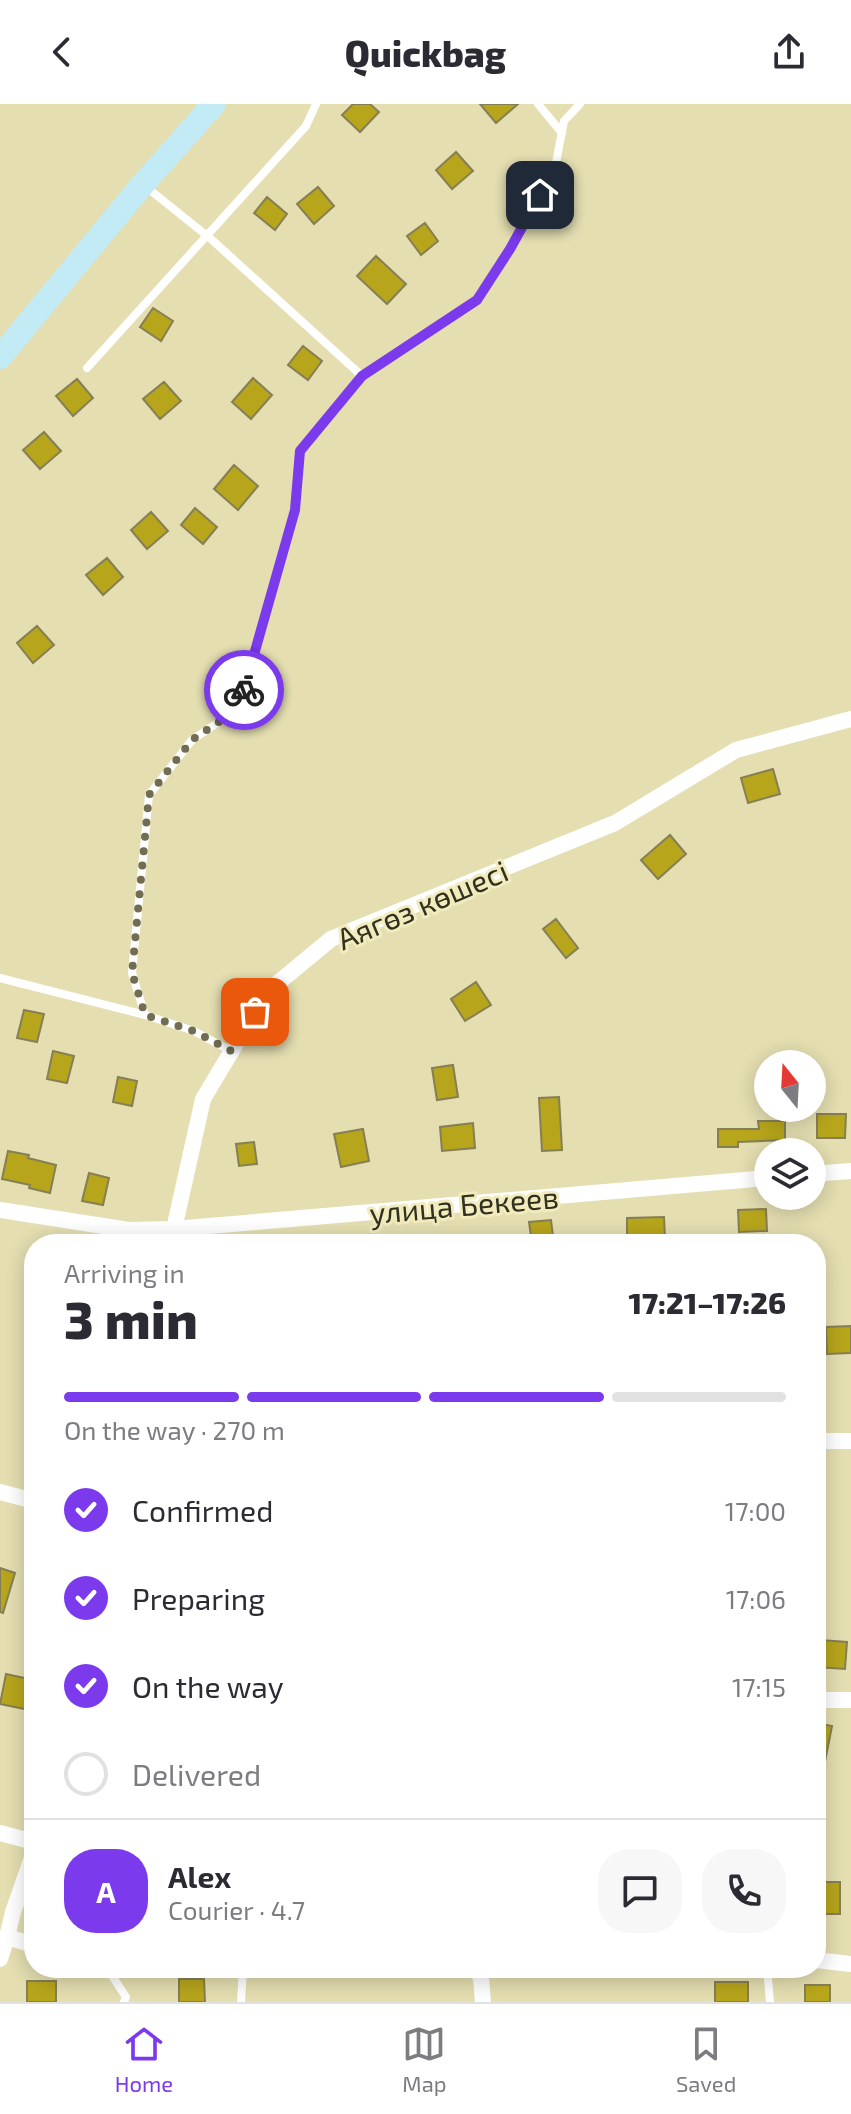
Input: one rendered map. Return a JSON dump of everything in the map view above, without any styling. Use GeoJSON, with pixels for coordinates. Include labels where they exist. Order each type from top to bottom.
{"type":"FeatureCollection","features":[{"type":"Feature","properties":{"kind":"street"},"geometry":{"type":"LineString","coordinates":[[0,357],[143,184],[214,104]]}},
{"type":"Feature","properties":{"kind":"street","name":"Аягөз көшесі"},"geometry":{"type":"LineString","coordinates":[[173,1234],[203,1099],[267,992],[331,939],[615,823],[736,750],[851,719]]}},
{"type":"Feature","properties":{"kind":"street"},"geometry":{"type":"LineString","coordinates":[[826,1173],[851,1171]]}},
{"type":"Feature","properties":{"kind":"street","name":"улица Бекеев"},"geometry":{"type":"LineString","coordinates":[[194,1234],[754,1179]]}},
{"type":"Feature","properties":{"kind":"street"},"geometry":{"type":"LineString","coordinates":[[0,1210],[158,1234]]}},
{"type":"Feature","properties":{"kind":"street"},"geometry":{"type":"LineString","coordinates":[[826,1441],[851,1441]]}},
{"type":"Feature","properties":{"kind":"street"},"geometry":{"type":"LineString","coordinates":[[0,1492],[24,1498]]}},
{"type":"Feature","properties":{"kind":"street"},"geometry":{"type":"LineString","coordinates":[[826,1700],[851,1700]]}},
{"type":"Feature","properties":{"kind":"street"},"geometry":{"type":"LineString","coordinates":[[0,1833],[24,1839]]}},
{"type":"Feature","properties":{"kind":"street"},"geometry":{"type":"LineString","coordinates":[[0,1959],[24,1881]]}},
{"type":"Feature","properties":{"kind":"street"},"geometry":{"type":"LineString","coordinates":[[7,1937],[24,1942]]}},
{"type":"Feature","properties":{"kind":"street"},"geometry":{"type":"LineString","coordinates":[[826,1961],[851,1964]]}},
{"type":"Feature","properties":{"kind":"street"},"geometry":{"type":"LineString","coordinates":[[481,1978],[483,2002]]}},
{"type":"Feature","properties":{"kind":"lane"},"geometry":{"type":"LineString","coordinates":[[87,368],[306,126],[316,104]]}},
{"type":"Feature","properties":{"kind":"lane"},"geometry":{"type":"LineString","coordinates":[[538,104],[562,133]]}},
{"type":"Feature","properties":{"kind":"lane"},"geometry":{"type":"LineString","coordinates":[[145,1015],[132,973],[149,795],[192,740],[238,709],[295,510],[300,451],[362,376],[477,300],[510,249],[555,168],[564,121],[580,104]]}},
{"type":"Feature","properties":{"kind":"lane"},"geometry":{"type":"LineString","coordinates":[[143,184],[207,235],[362,376]]}},
{"type":"Feature","properties":{"kind":"lane"},"geometry":{"type":"LineString","coordinates":[[0,978],[145,1015],[194,1031],[231,1051]]}},
{"type":"Feature","properties":{"kind":"lane"},"geometry":{"type":"LineString","coordinates":[[114,1978],[126,1997],[124,2002]]}},
{"type":"Feature","properties":{"kind":"lane"},"geometry":{"type":"LineString","coordinates":[[241,2002],[242,1978]]}},
{"type":"Feature","properties":{"kind":"lane"},"geometry":{"type":"LineString","coordinates":[[768,1978],[770,2002]]}},
{"type":"Feature","properties":{"kind":"building"},"geometry":{"type":"Polygon","coordinates":[[[353,104],[370,104],[379,112],[360,132],[342,115],[353,104]]]}},
{"type":"Feature","properties":{"kind":"building"},"geometry":{"type":"Polygon","coordinates":[[[480,104],[518,104],[496,123],[480,104]]]}},
{"type":"Feature","properties":{"kind":"building"},"geometry":{"type":"Polygon","coordinates":[[[456,152],[473,171],[452,189],[436,170],[456,152]]]}},
{"type":"Feature","properties":{"kind":"building"},"geometry":{"type":"Polygon","coordinates":[[[318,187],[334,206],[314,224],[297,204],[318,187]]]}},
{"type":"Feature","properties":{"kind":"building"},"geometry":{"type":"Polygon","coordinates":[[[267,197],[287,214],[275,230],[254,213],[267,197]]]}},
{"type":"Feature","properties":{"kind":"building"},"geometry":{"type":"Polygon","coordinates":[[[425,223],[438,241],[421,255],[407,236],[425,223]]]}},
{"type":"Feature","properties":{"kind":"building"},"geometry":{"type":"Polygon","coordinates":[[[376,256],[406,284],[387,304],[357,276],[376,256]]]}},
{"type":"Feature","properties":{"kind":"building"},"geometry":{"type":"Polygon","coordinates":[[[153,308],[173,321],[161,341],[140,327],[153,308]]]}},
{"type":"Feature","properties":{"kind":"building"},"geometry":{"type":"Polygon","coordinates":[[[303,346],[322,361],[308,380],[288,365],[303,346]]]}},
{"type":"Feature","properties":{"kind":"building"},"geometry":{"type":"Polygon","coordinates":[[[253,378],[272,395],[251,419],[232,402],[253,378]]]}},
{"type":"Feature","properties":{"kind":"building"},"geometry":{"type":"Polygon","coordinates":[[[77,379],[93,398],[73,416],[56,396],[77,379]]]}},
{"type":"Feature","properties":{"kind":"building"},"geometry":{"type":"Polygon","coordinates":[[[164,382],[181,401],[160,419],[143,399],[164,382]]]}},
{"type":"Feature","properties":{"kind":"building"},"geometry":{"type":"Polygon","coordinates":[[[44,432],[61,451],[40,469],[23,450],[44,432]]]}},
{"type":"Feature","properties":{"kind":"building"},"geometry":{"type":"Polygon","coordinates":[[[234,465],[258,486],[238,510],[214,489],[234,465]]]}},
{"type":"Feature","properties":{"kind":"building"},"geometry":{"type":"Polygon","coordinates":[[[195,508],[217,527],[203,544],[181,525],[195,508]]]}},
{"type":"Feature","properties":{"kind":"building"},"geometry":{"type":"Polygon","coordinates":[[[151,512],[168,531],[147,549],[131,530],[151,512]]]}},
{"type":"Feature","properties":{"kind":"building"},"geometry":{"type":"Polygon","coordinates":[[[107,558],[123,577],[103,595],[86,575],[107,558]]]}},
{"type":"Feature","properties":{"kind":"building"},"geometry":{"type":"Polygon","coordinates":[[[37,626],[54,645],[33,663],[17,643],[37,626]]]}},
{"type":"Feature","properties":{"kind":"building"},"geometry":{"type":"Polygon","coordinates":[[[773,769],[780,794],[748,803],[741,778],[773,769]]]}},
{"type":"Feature","properties":{"kind":"building"},"geometry":{"type":"Polygon","coordinates":[[[670,835],[686,854],[658,879],[641,860],[670,835]]]}},
{"type":"Feature","properties":{"kind":"building"},"geometry":{"type":"Polygon","coordinates":[[[556,919],[578,948],[566,958],[543,929],[556,919]]]}},
{"type":"Feature","properties":{"kind":"building"},"geometry":{"type":"Polygon","coordinates":[[[476,982],[491,1005],[465,1021],[451,999],[476,982]]]}},
{"type":"Feature","properties":{"kind":"building"},"geometry":{"type":"Polygon","coordinates":[[[24,1010],[44,1014],[37,1042],[17,1038],[24,1010]]]}},
{"type":"Feature","properties":{"kind":"building"},"geometry":{"type":"Polygon","coordinates":[[[53,1051],[74,1056],[67,1083],[47,1079],[53,1051]]]}},
{"type":"Feature","properties":{"kind":"building"},"geometry":{"type":"Polygon","coordinates":[[[453,1065],[458,1097],[437,1100],[432,1068],[453,1065]]]}},
{"type":"Feature","properties":{"kind":"building"},"geometry":{"type":"Polygon","coordinates":[[[118,1077],[137,1081],[132,1106],[113,1102],[118,1077]]]}},
{"type":"Feature","properties":{"kind":"building"},"geometry":{"type":"Polygon","coordinates":[[[559,1097],[562,1150],[542,1151],[539,1098],[559,1097]]]}},
{"type":"Feature","properties":{"kind":"building"},"geometry":{"type":"Polygon","coordinates":[[[826,1114],[846,1114],[845,1138],[817,1138],[817,1122],[826,1122],[826,1114]]]}},
{"type":"Feature","properties":{"kind":"building"},"geometry":{"type":"Polygon","coordinates":[[[758,1122],[785,1122],[785,1138],[754,1138],[754,1141],[738,1142],[738,1147],[718,1147],[718,1129],[759,1129],[758,1122]]]}},
{"type":"Feature","properties":{"kind":"building"},"geometry":{"type":"Polygon","coordinates":[[[473,1123],[475,1148],[442,1151],[440,1127],[473,1123]]]}},
{"type":"Feature","properties":{"kind":"building"},"geometry":{"type":"Polygon","coordinates":[[[363,1129],[369,1161],[341,1167],[334,1134],[363,1129]]]}},
{"type":"Feature","properties":{"kind":"building"},"geometry":{"type":"Polygon","coordinates":[[[254,1142],[257,1164],[239,1166],[236,1144],[254,1142]]]}},
{"type":"Feature","properties":{"kind":"building"},"geometry":{"type":"Polygon","coordinates":[[[8,1151],[56,1165],[50,1193],[2,1179],[8,1151]]]}},
{"type":"Feature","properties":{"kind":"building"},"geometry":{"type":"Polygon","coordinates":[[[89,1173],[109,1178],[103,1205],[82,1201],[89,1173]]]}},
{"type":"Feature","properties":{"kind":"building"},"geometry":{"type":"Polygon","coordinates":[[[738,1210],[766,1210],[767,1231],[739,1232],[738,1210]]]}},
{"type":"Feature","properties":{"kind":"building"},"geometry":{"type":"Polygon","coordinates":[[[664,1217],[665,1234],[627,1234],[627,1218],[664,1217]]]}},
{"type":"Feature","properties":{"kind":"building"},"geometry":{"type":"Polygon","coordinates":[[[551,1220],[553,1234],[531,1234],[529,1222],[551,1220]]]}},
{"type":"Feature","properties":{"kind":"building"},"geometry":{"type":"Polygon","coordinates":[[[851,1326],[851,1353],[827,1354],[826,1327],[851,1326]]]}},
{"type":"Feature","properties":{"kind":"building"},"geometry":{"type":"Polygon","coordinates":[[[0,1568],[15,1573],[3,1613],[0,1612],[0,1568]]]}},
{"type":"Feature","properties":{"kind":"building"},"geometry":{"type":"Polygon","coordinates":[[[826,1640],[847,1642],[845,1669],[826,1668],[826,1640]]]}},
{"type":"Feature","properties":{"kind":"building"},"geometry":{"type":"Polygon","coordinates":[[[6,1674],[24,1678],[24,1709],[0,1704],[6,1674]]]}},
{"type":"Feature","properties":{"kind":"building"},"geometry":{"type":"Polygon","coordinates":[[[826,1725],[832,1726],[826,1757],[826,1725]]]}},
{"type":"Feature","properties":{"kind":"building"},"geometry":{"type":"Polygon","coordinates":[[[826,1882],[840,1882],[840,1914],[826,1914],[826,1882]]]}},
{"type":"Feature","properties":{"kind":"building"},"geometry":{"type":"Polygon","coordinates":[[[179,1979],[204,1979],[205,2002],[179,2002],[179,1979]]]}},
{"type":"Feature","properties":{"kind":"building"},"geometry":{"type":"Polygon","coordinates":[[[27,1981],[56,1981],[56,2002],[27,2002],[27,1981]]]}},
{"type":"Feature","properties":{"kind":"building"},"geometry":{"type":"Polygon","coordinates":[[[715,1982],[748,1982],[748,2002],[715,2002],[715,1982]]]}},
{"type":"Feature","properties":{"kind":"building"},"geometry":{"type":"Polygon","coordinates":[[[805,1985],[830,1985],[830,2002],[805,2002],[805,1985]]]}},
{"type":"Feature","properties":{"kind":"way so far"},"geometry":{"type":"LineString","coordinates":[[244,690],[238,709],[192,740],[149,795],[132,973],[145,1015],[194,1031],[231,1051],[255,1012]]}},
{"type":"Feature","properties":{"kind":"route"},"geometry":{"type":"LineString","coordinates":[[244,690],[295,510],[300,451],[362,376],[477,300],[540,195]]}}]}
